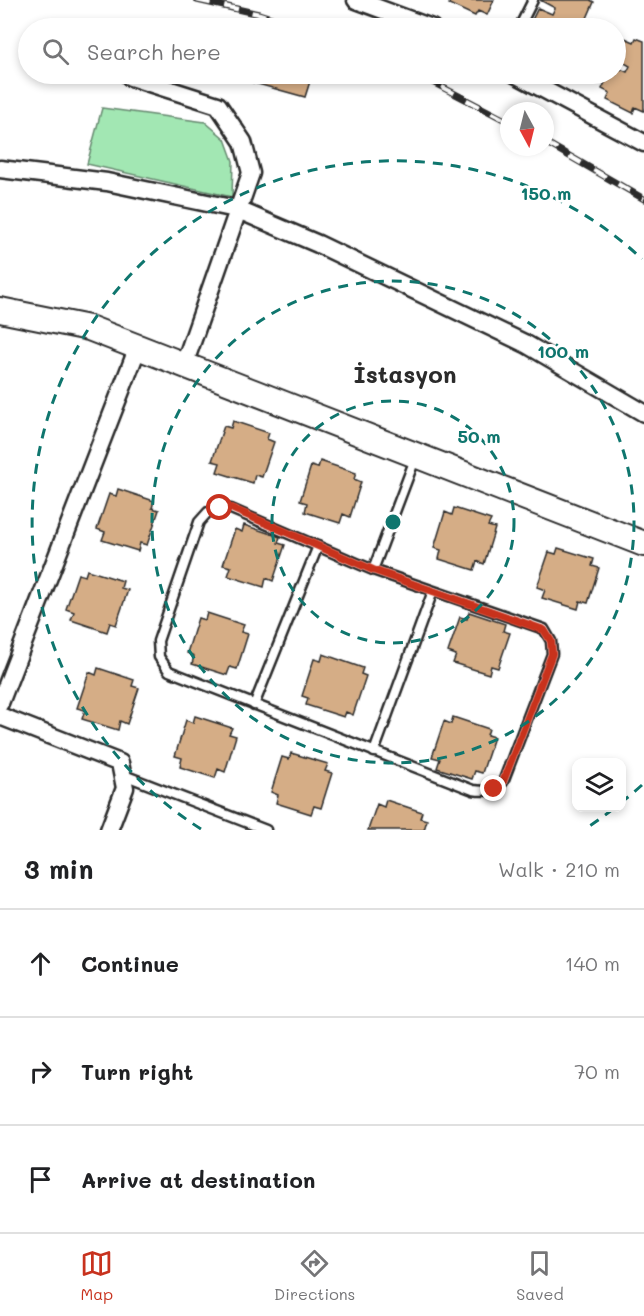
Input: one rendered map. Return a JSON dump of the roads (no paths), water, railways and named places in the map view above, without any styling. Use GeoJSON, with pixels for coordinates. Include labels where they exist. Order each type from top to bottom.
{"type":"FeatureCollection","features":[{"type":"Feature","properties":{"kind":"street"},"geometry":{"type":"LineString","coordinates":[[356,0],[405,18]]}},
{"type":"Feature","properties":{"kind":"street"},"geometry":{"type":"LineString","coordinates":[[152,84],[218,105],[243,142],[251,173],[184,365]]}},
{"type":"Feature","properties":{"kind":"street"},"geometry":{"type":"LineString","coordinates":[[533,84],[644,144]]}},
{"type":"Feature","properties":{"kind":"street"},"geometry":{"type":"LineString","coordinates":[[0,169],[107,182],[237,209],[318,244],[526,344],[644,413]]}},
{"type":"Feature","properties":{"kind":"street"},"geometry":{"type":"LineString","coordinates":[[0,310],[89,328],[644,544]]}},
{"type":"Feature","properties":{"kind":"street"},"geometry":{"type":"LineString","coordinates":[[0,703],[138,347]]}},
{"type":"Feature","properties":{"kind":"street"},"geometry":{"type":"LineString","coordinates":[[0,716],[120,763],[124,775],[123,795],[109,830]]}},
{"type":"Feature","properties":{"kind":"lane"},"geometry":{"type":"LineString","coordinates":[[524,18],[533,0]]}},
{"type":"Feature","properties":{"kind":"lane"},"geometry":{"type":"LineString","coordinates":[[373,570],[417,455]]}},
{"type":"Feature","properties":{"kind":"lane"},"geometry":{"type":"LineString","coordinates":[[231,508],[318,546],[373,570],[544,630],[552,647],[550,660],[503,782],[494,789],[473,790],[176,675],[163,665],[159,657],[158,641],[199,522],[214,509],[231,508]]}},
{"type":"Feature","properties":{"kind":"lane"},"geometry":{"type":"LineString","coordinates":[[254,705],[318,546]]}},
{"type":"Feature","properties":{"kind":"lane"},"geometry":{"type":"LineString","coordinates":[[374,752],[433,591]]}},
{"type":"Feature","properties":{"kind":"lane"},"geometry":{"type":"LineString","coordinates":[[124,775],[266,830]]}},
{"type":"Feature","properties":{"kind":"railway"},"geometry":{"type":"LineString","coordinates":[[197,0],[272,18]]}},
{"type":"Feature","properties":{"kind":"railway"},"geometry":{"type":"LineString","coordinates":[[436,84],[500,117]]}},
{"type":"Feature","properties":{"kind":"railway"},"geometry":{"type":"LineString","coordinates":[[554,147],[644,199]]}},
{"type":"Feature","properties":{"kind":"district","name":"İstasyon"},"geometry":{"type":"Point","coordinates":[405,373]}}]}
